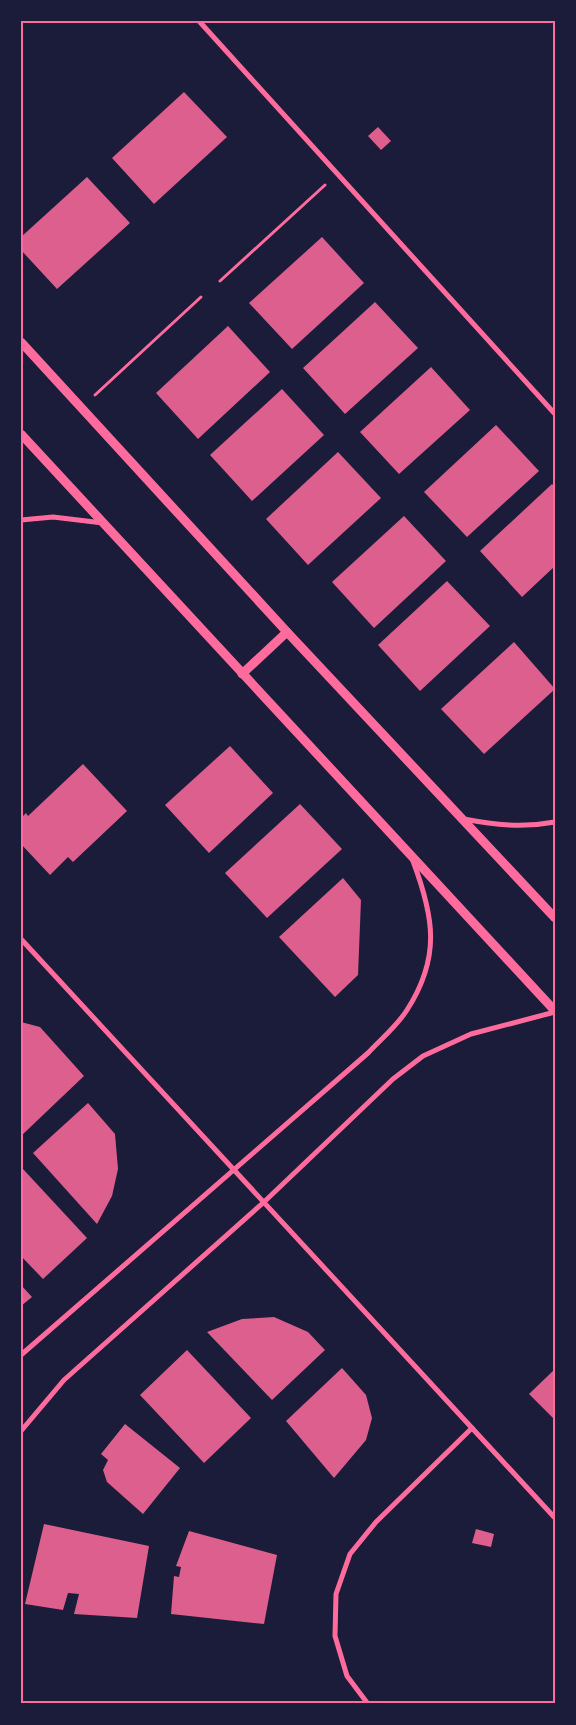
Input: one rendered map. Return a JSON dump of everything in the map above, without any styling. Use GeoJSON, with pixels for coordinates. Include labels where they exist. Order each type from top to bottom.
{"type":"FeatureCollection","features":[{"type":"Feature","properties":{"kind":"street"},"geometry":{"type":"LineString","coordinates":[[199,21],[555,414]]}},
{"type":"Feature","properties":{"kind":"street"},"geometry":{"type":"LineString","coordinates":[[21,342],[287,632],[555,918]]}},
{"type":"Feature","properties":{"kind":"street"},"geometry":{"type":"LineString","coordinates":[[21,434],[555,1012],[471,1034],[423,1056],[393,1079],[264,1202],[64,1380],[21,1431]]}},
{"type":"Feature","properties":{"kind":"street"},"geometry":{"type":"LineString","coordinates":[[21,520],[53,517],[103,523]]}},
{"type":"Feature","properties":{"kind":"street"},"geometry":{"type":"LineString","coordinates":[[242,674],[287,632]]}},
{"type":"Feature","properties":{"kind":"street"},"geometry":{"type":"LineString","coordinates":[[464,819],[498,826],[534,826],[555,822]]}},
{"type":"Feature","properties":{"kind":"street"},"geometry":{"type":"LineString","coordinates":[[21,1355],[368,1053],[406,1012],[423,978],[432,942],[431,918],[411,856]]}},
{"type":"Feature","properties":{"kind":"street"},"geometry":{"type":"LineString","coordinates":[[21,939],[555,1518]]}},
{"type":"Feature","properties":{"kind":"street"},"geometry":{"type":"LineString","coordinates":[[368,1704],[347,1676],[335,1636],[336,1594],[350,1554],[376,1522],[472,1428]]}},
{"type":"Feature","properties":{"kind":"path"},"geometry":{"type":"LineString","coordinates":[[220,281],[337,174]]}},
{"type":"Feature","properties":{"kind":"path"},"geometry":{"type":"LineString","coordinates":[[80,408],[201,298]]}},
{"type":"Feature","properties":{"kind":"building"},"geometry":{"type":"Polygon","coordinates":[[[184,92],[227,137],[154,204],[112,158],[184,92]]]}},
{"type":"Feature","properties":{"kind":"building"},"geometry":{"type":"Polygon","coordinates":[[[378,127],[391,141],[381,150],[368,136],[378,127]]]}},
{"type":"Feature","properties":{"kind":"building"},"geometry":{"type":"Polygon","coordinates":[[[87,177],[130,223],[57,289],[21,250],[21,237],[87,177]]]}},
{"type":"Feature","properties":{"kind":"building"},"geometry":{"type":"Polygon","coordinates":[[[322,237],[364,283],[292,349],[249,303],[322,237]]]}},
{"type":"Feature","properties":{"kind":"building"},"geometry":{"type":"Polygon","coordinates":[[[375,302],[418,348],[345,414],[303,368],[375,302]]]}},
{"type":"Feature","properties":{"kind":"building"},"geometry":{"type":"Polygon","coordinates":[[[228,326],[270,372],[198,439],[156,393],[228,326]]]}},
{"type":"Feature","properties":{"kind":"building"},"geometry":{"type":"Polygon","coordinates":[[[431,367],[470,410],[399,474],[360,432],[431,367]]]}},
{"type":"Feature","properties":{"kind":"building"},"geometry":{"type":"Polygon","coordinates":[[[282,389],[324,435],[252,501],[210,455],[282,389]]]}},
{"type":"Feature","properties":{"kind":"building"},"geometry":{"type":"Polygon","coordinates":[[[496,425],[539,471],[467,537],[424,492],[496,425]]]}},
{"type":"Feature","properties":{"kind":"building"},"geometry":{"type":"Polygon","coordinates":[[[338,452],[381,498],[308,565],[266,519],[338,452]]]}},
{"type":"Feature","properties":{"kind":"building"},"geometry":{"type":"Polygon","coordinates":[[[552,484],[555,487],[555,566],[522,597],[480,551],[552,484]]]}},
{"type":"Feature","properties":{"kind":"building"},"geometry":{"type":"Polygon","coordinates":[[[404,516],[446,561],[374,628],[332,582],[404,516]]]}},
{"type":"Feature","properties":{"kind":"building"},"geometry":{"type":"Polygon","coordinates":[[[447,581],[490,626],[420,691],[378,645],[447,581]]]}},
{"type":"Feature","properties":{"kind":"building"},"geometry":{"type":"Polygon","coordinates":[[[514,642],[555,689],[484,754],[441,709],[514,642]]]}},
{"type":"Feature","properties":{"kind":"building"},"geometry":{"type":"Polygon","coordinates":[[[230,746],[273,793],[209,853],[165,805],[230,746]]]}},
{"type":"Feature","properties":{"kind":"building"},"geometry":{"type":"Polygon","coordinates":[[[83,764],[127,811],[73,862],[68,857],[50,875],[21,844],[21,818],[26,813],[28,816],[83,764]]]}},
{"type":"Feature","properties":{"kind":"building"},"geometry":{"type":"Polygon","coordinates":[[[300,804],[342,849],[267,918],[225,873],[300,804]]]}},
{"type":"Feature","properties":{"kind":"building"},"geometry":{"type":"Polygon","coordinates":[[[343,878],[361,900],[358,975],[335,997],[279,937],[343,878]]]}},
{"type":"Feature","properties":{"kind":"building"},"geometry":{"type":"Polygon","coordinates":[[[21,1022],[40,1027],[84,1076],[21,1136],[21,1022]]]}},
{"type":"Feature","properties":{"kind":"building"},"geometry":{"type":"Polygon","coordinates":[[[88,1103],[115,1134],[118,1169],[112,1196],[97,1224],[33,1153],[88,1103]]]}},
{"type":"Feature","properties":{"kind":"building"},"geometry":{"type":"Polygon","coordinates":[[[23,1169],[87,1238],[43,1279],[21,1256],[21,1171],[23,1169]]]}},
{"type":"Feature","properties":{"kind":"building"},"geometry":{"type":"Polygon","coordinates":[[[21,1285],[32,1297],[21,1306],[21,1285]]]}},
{"type":"Feature","properties":{"kind":"building"},"geometry":{"type":"Polygon","coordinates":[[[274,1317],[308,1332],[325,1350],[272,1400],[207,1332],[242,1319],[274,1317]]]}},
{"type":"Feature","properties":{"kind":"building"},"geometry":{"type":"Polygon","coordinates":[[[187,1350],[251,1418],[204,1463],[140,1395],[187,1350]]]}},
{"type":"Feature","properties":{"kind":"building"},"geometry":{"type":"Polygon","coordinates":[[[342,1368],[366,1395],[372,1418],[366,1440],[334,1478],[286,1421],[342,1368]]]}},
{"type":"Feature","properties":{"kind":"building"},"geometry":{"type":"Polygon","coordinates":[[[555,1369],[555,1420],[529,1394],[555,1369]]]}},
{"type":"Feature","properties":{"kind":"building"},"geometry":{"type":"Polygon","coordinates":[[[125,1424],[180,1468],[143,1514],[107,1482],[103,1470],[108,1460],[101,1454],[125,1424]]]}},
{"type":"Feature","properties":{"kind":"building"},"geometry":{"type":"Polygon","coordinates":[[[44,1524],[149,1546],[137,1618],[74,1614],[79,1594],[68,1593],[63,1610],[25,1604],[44,1524]]]}},
{"type":"Feature","properties":{"kind":"building"},"geometry":{"type":"Polygon","coordinates":[[[476,1529],[494,1534],[491,1547],[472,1543],[476,1529]]]}},
{"type":"Feature","properties":{"kind":"building"},"geometry":{"type":"Polygon","coordinates":[[[189,1531],[277,1555],[264,1624],[171,1614],[174,1576],[179,1577],[181,1567],[176,1566],[189,1531]]]}}]}
